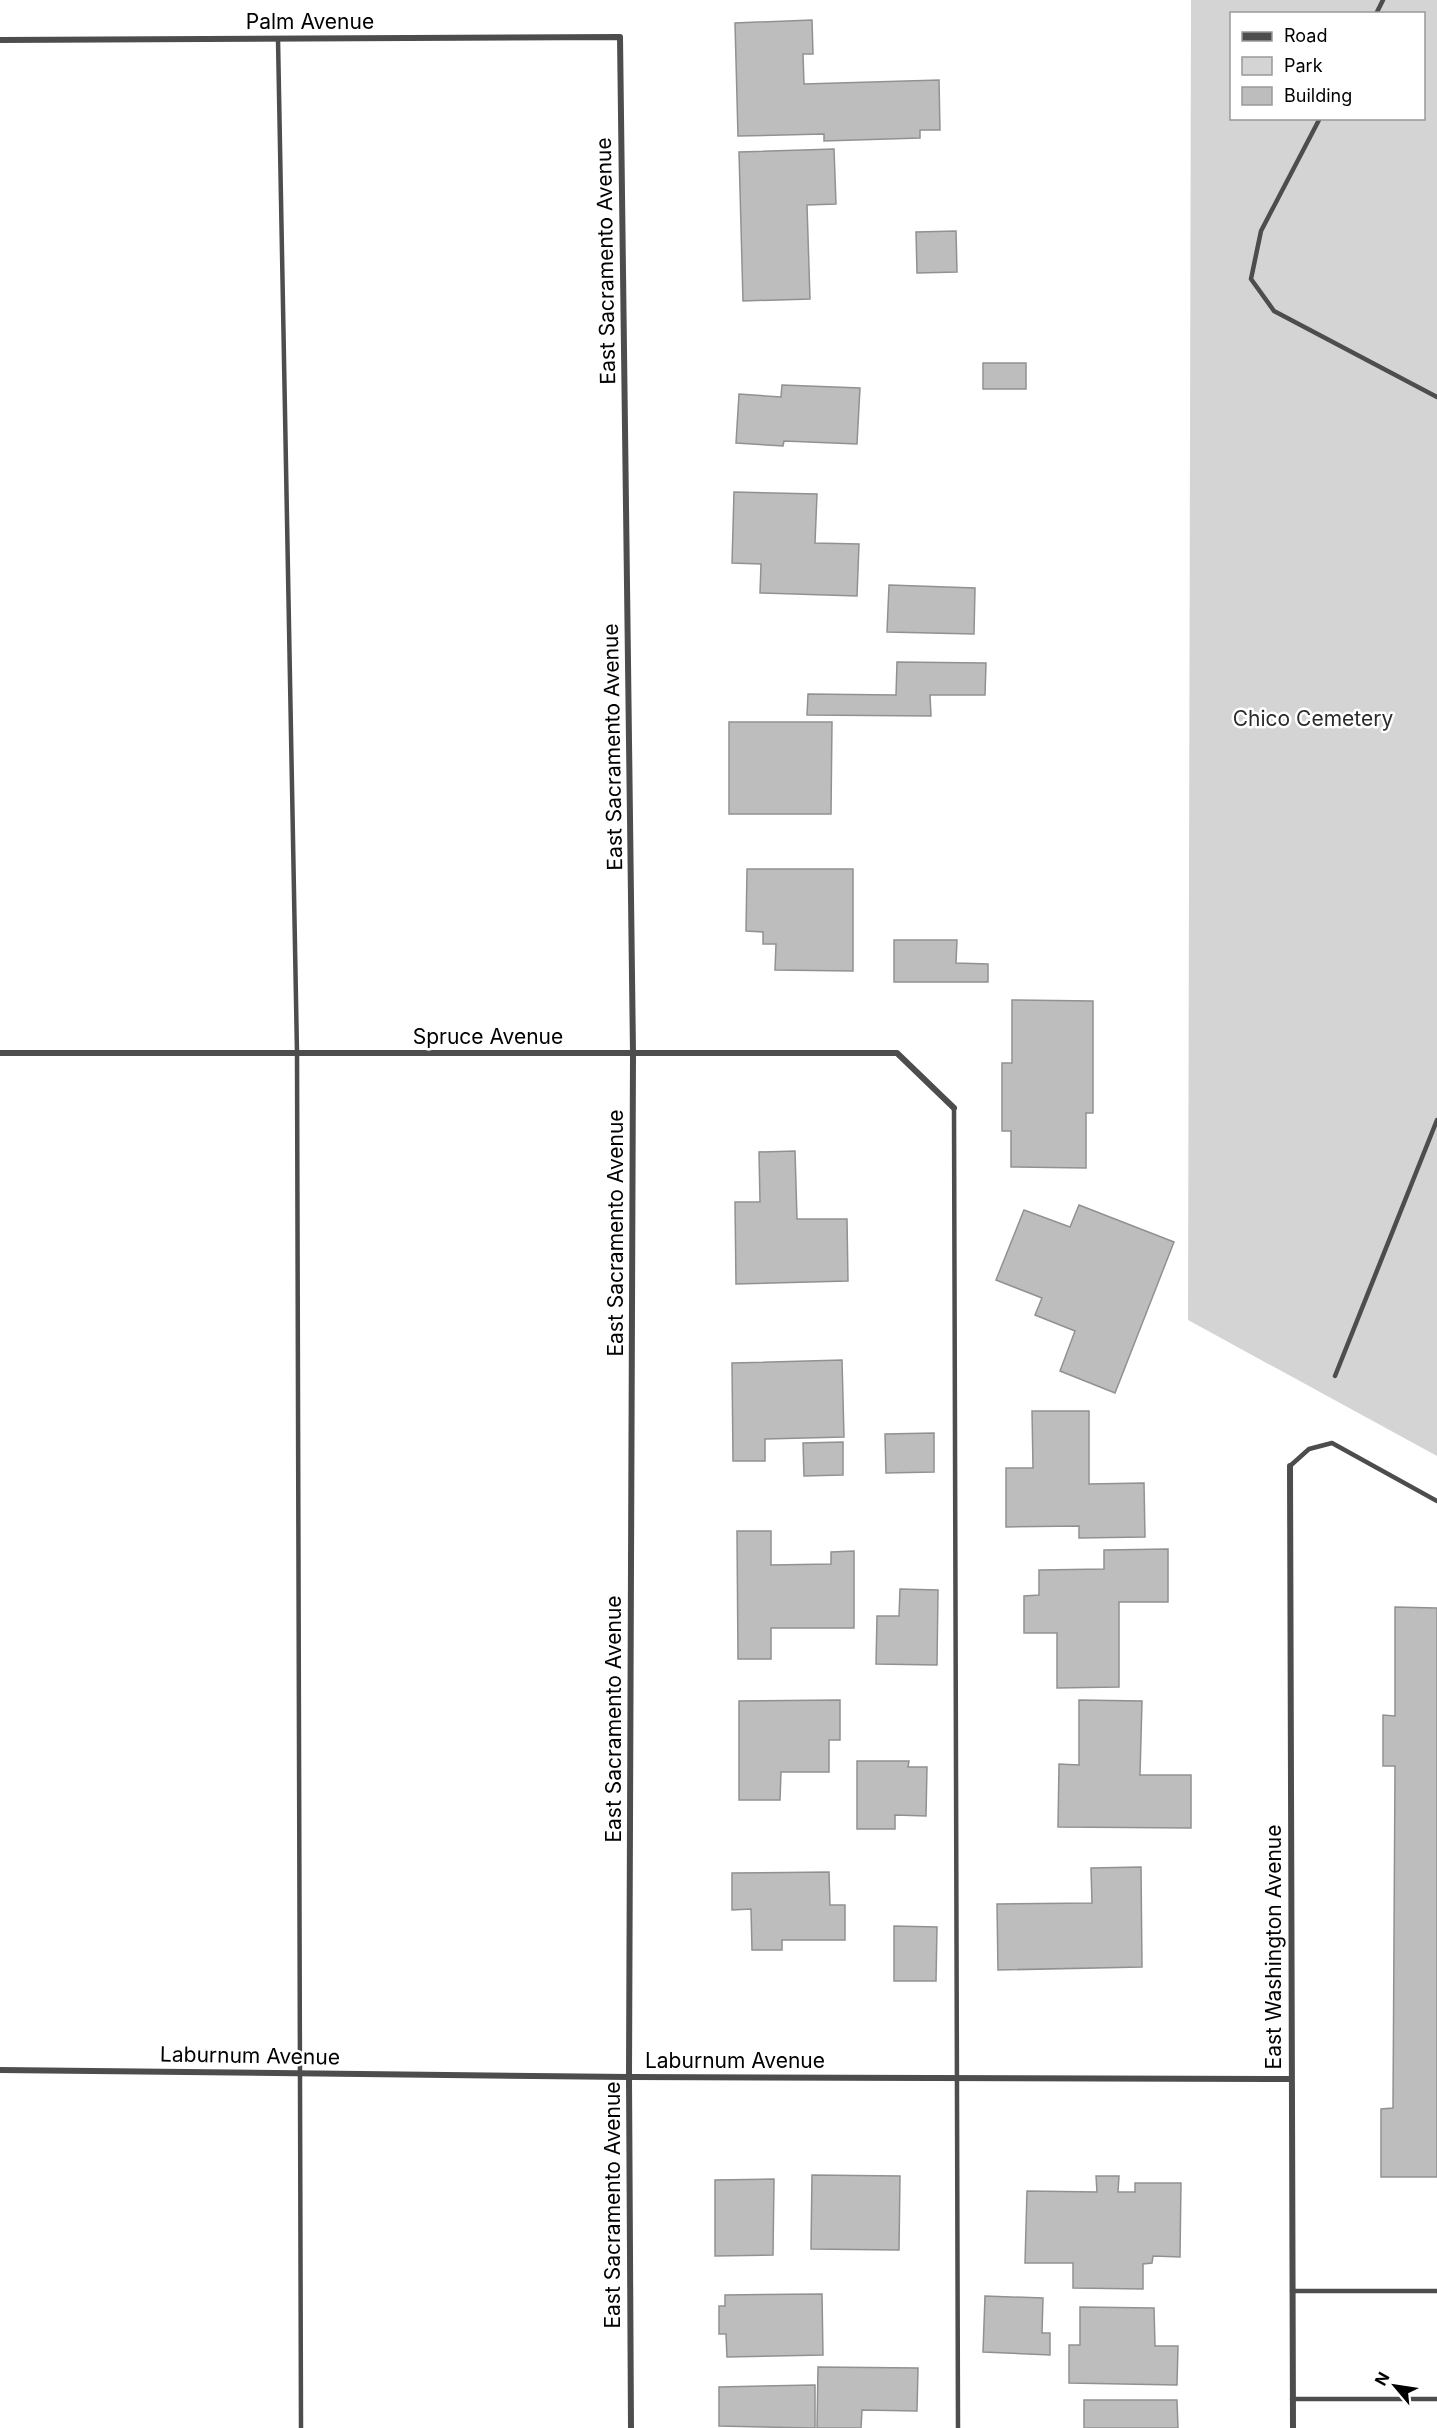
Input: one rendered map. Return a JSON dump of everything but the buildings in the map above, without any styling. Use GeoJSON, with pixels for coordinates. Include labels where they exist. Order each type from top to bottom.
{"type":"FeatureCollection","features":[{"type":"Feature","properties":{"kind":"street","name":"Palm Avenue"},"geometry":{"type":"LineString","coordinates":[[0,40],[620,37]]}},
{"type":"Feature","properties":{"kind":"street","name":"East Sacramento Avenue"},"geometry":{"type":"LineString","coordinates":[[620,37],[633,1053],[629,2077],[631,2428]]}},
{"type":"Feature","properties":{"kind":"street","name":"Spruce Avenue"},"geometry":{"type":"LineString","coordinates":[[0,1053],[897,1053],[954,1108]]}},
{"type":"Feature","properties":{"kind":"street","name":"East Washington Avenue"},"geometry":{"type":"LineString","coordinates":[[1290,1466],[1293,2428]]}},
{"type":"Feature","properties":{"kind":"street","name":"Laburnum Avenue"},"geometry":{"type":"LineString","coordinates":[[0,2070],[629,2077],[1291,2079]]}},
{"type":"Feature","properties":{"kind":"lane"},"geometry":{"type":"LineString","coordinates":[[278,39],[297,1053],[302,2428]]}},
{"type":"Feature","properties":{"kind":"lane"},"geometry":{"type":"LineString","coordinates":[[1319,120],[1261,231],[1251,279],[1274,311],[1437,397]]}},
{"type":"Feature","properties":{"kind":"lane"},"geometry":{"type":"LineString","coordinates":[[954,1108],[958,2428]]}},
{"type":"Feature","properties":{"kind":"lane"},"geometry":{"type":"LineString","coordinates":[[1335,1376],[1437,1120]]}},
{"type":"Feature","properties":{"kind":"lane"},"geometry":{"type":"LineString","coordinates":[[1290,1466],[1309,1449],[1332,1443],[1437,1501]]}},
{"type":"Feature","properties":{"kind":"lane"},"geometry":{"type":"LineString","coordinates":[[1292,2291],[1437,2291]]}},
{"type":"Feature","properties":{"kind":"lane"},"geometry":{"type":"LineString","coordinates":[[1292,2399],[1437,2399]]}},
{"type":"Feature","properties":{"kind":"green space","name":"Chico Cemetery"},"geometry":{"type":"Polygon","coordinates":[[[1191,0],[1437,0],[1437,1456],[1188,1320],[1191,0]]]}}]}
